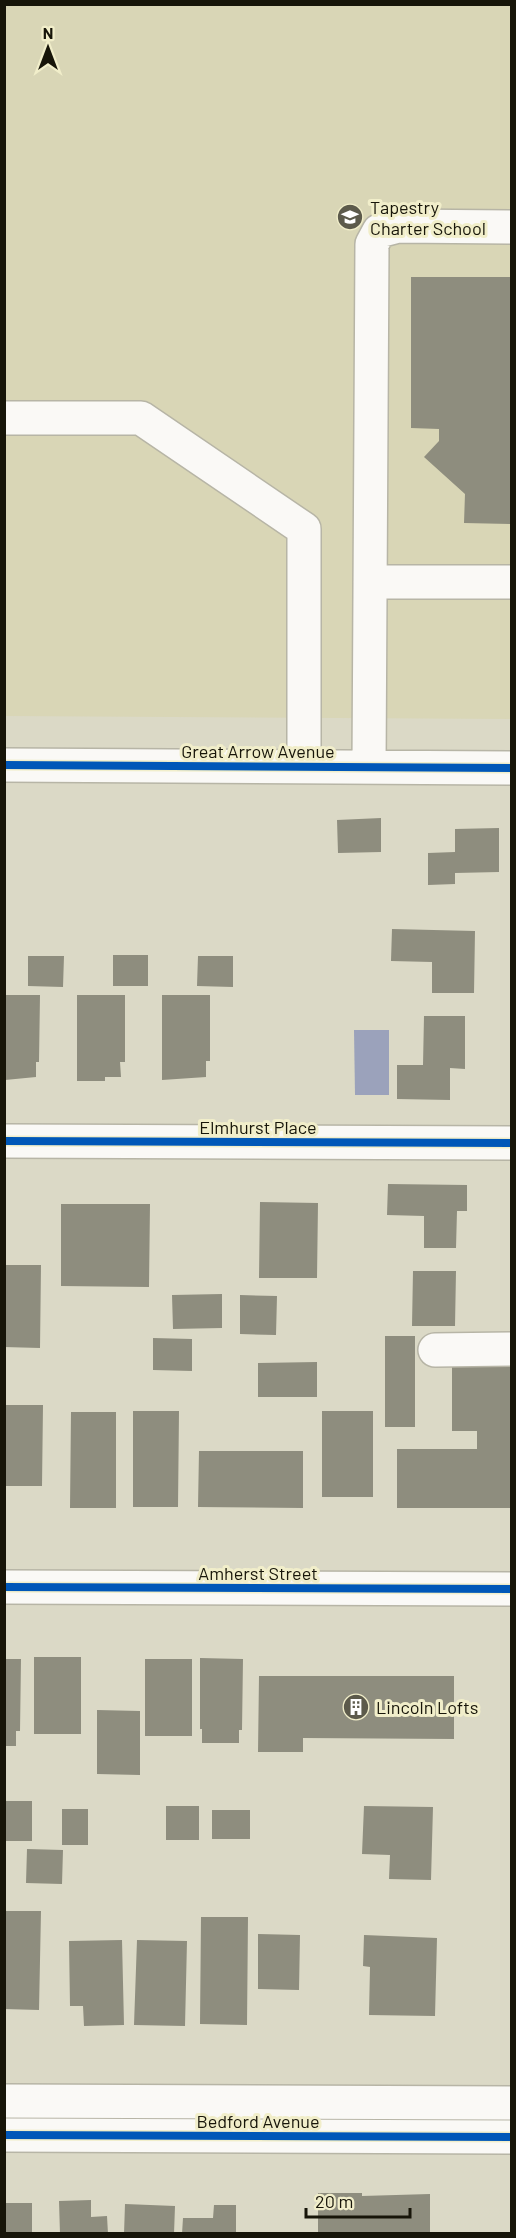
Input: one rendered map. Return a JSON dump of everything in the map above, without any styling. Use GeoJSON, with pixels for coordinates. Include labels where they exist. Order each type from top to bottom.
{"type":"FeatureCollection","features":[{"type":"Feature","properties":{"kind":"street"},"geometry":{"type":"LineString","coordinates":[[369,767],[372,244],[379,231],[398,226],[512,227]]}},
{"type":"Feature","properties":{"kind":"street"},"geometry":{"type":"LineString","coordinates":[[4,418],[141,418],[304,530],[304,766]]}},
{"type":"Feature","properties":{"kind":"street"},"geometry":{"type":"LineString","coordinates":[[370,582],[512,582]]}},
{"type":"Feature","properties":{"kind":"street","name":"Great Arrow Avenue"},"geometry":{"type":"LineString","coordinates":[[4,765],[512,768]]}},
{"type":"Feature","properties":{"kind":"street","name":"Elmhurst Place"},"geometry":{"type":"LineString","coordinates":[[4,1141],[512,1143]]}},
{"type":"Feature","properties":{"kind":"street"},"geometry":{"type":"LineString","coordinates":[[435,1350],[512,1349]]}},
{"type":"Feature","properties":{"kind":"street","name":"Amherst Street"},"geometry":{"type":"LineString","coordinates":[[4,1587],[512,1589]]}},
{"type":"Feature","properties":{"kind":"street","name":"Bedford Avenue"},"geometry":{"type":"LineString","coordinates":[[4,2101],[512,2103]]}},
{"type":"Feature","properties":{"kind":"street","name":"Bedford Avenue"},"geometry":{"type":"LineString","coordinates":[[4,2135],[512,2137]]}},
{"type":"Feature","properties":{"kind":"shaded area"},"geometry":{"type":"Polygon","coordinates":[[[5,5],[511,5],[511,719],[5,716],[5,5]]]}},
{"type":"Feature","properties":{"kind":"water"},"geometry":{"type":"Polygon","coordinates":[[[354,1030],[389,1030],[389,1095],[355,1095],[354,1030]]]}},
{"type":"Feature","properties":{"kind":"building"},"geometry":{"type":"Polygon","coordinates":[[[411,277],[511,277],[512,524],[464,523],[465,494],[424,457],[439,441],[439,429],[411,428],[411,277]]]}},
{"type":"Feature","properties":{"kind":"building"},"geometry":{"type":"Polygon","coordinates":[[[381,818],[381,852],[338,853],[337,820],[381,818]]]}},
{"type":"Feature","properties":{"kind":"building"},"geometry":{"type":"Polygon","coordinates":[[[499,828],[499,872],[455,873],[455,884],[428,885],[428,853],[455,852],[455,829],[499,828]]]}},
{"type":"Feature","properties":{"kind":"building"},"geometry":{"type":"Polygon","coordinates":[[[392,929],[475,931],[474,993],[432,993],[432,962],[391,961],[392,929]]]}},
{"type":"Feature","properties":{"kind":"building"},"geometry":{"type":"Polygon","coordinates":[[[113,955],[148,955],[148,986],[113,986],[113,955]]]}},
{"type":"Feature","properties":{"kind":"building"},"geometry":{"type":"Polygon","coordinates":[[[28,956],[64,956],[63,987],[28,986],[28,956]]]}},
{"type":"Feature","properties":{"kind":"building"},"geometry":{"type":"Polygon","coordinates":[[[198,956],[233,956],[233,987],[197,986],[198,956]]]}},
{"type":"Feature","properties":{"kind":"building"},"geometry":{"type":"Polygon","coordinates":[[[5,995],[40,995],[39,1062],[36,1062],[36,1077],[5,1080],[5,995]]]}},
{"type":"Feature","properties":{"kind":"building"},"geometry":{"type":"Polygon","coordinates":[[[77,995],[125,995],[125,1062],[120,1062],[121,1077],[105,1077],[105,1081],[77,1081],[77,995]]]}},
{"type":"Feature","properties":{"kind":"building"},"geometry":{"type":"Polygon","coordinates":[[[162,995],[210,995],[210,1061],[206,1061],[206,1077],[162,1080],[162,995]]]}},
{"type":"Feature","properties":{"kind":"building"},"geometry":{"type":"Polygon","coordinates":[[[424,1016],[465,1016],[465,1069],[450,1068],[450,1100],[397,1099],[397,1065],[423,1065],[424,1016]]]}},
{"type":"Feature","properties":{"kind":"building"},"geometry":{"type":"Polygon","coordinates":[[[388,1184],[467,1185],[467,1211],[457,1211],[456,1248],[424,1248],[424,1216],[387,1215],[388,1184]]]}},
{"type":"Feature","properties":{"kind":"building"},"geometry":{"type":"Polygon","coordinates":[[[260,1202],[318,1203],[317,1278],[259,1278],[260,1202]]]}},
{"type":"Feature","properties":{"kind":"building"},"geometry":{"type":"Polygon","coordinates":[[[61,1204],[150,1204],[149,1287],[61,1286],[61,1204]]]}},
{"type":"Feature","properties":{"kind":"building"},"geometry":{"type":"Polygon","coordinates":[[[4,1265],[41,1265],[40,1348],[4,1347],[4,1265]]]}},
{"type":"Feature","properties":{"kind":"building"},"geometry":{"type":"Polygon","coordinates":[[[413,1271],[456,1271],[455,1326],[412,1326],[413,1271]]]}},
{"type":"Feature","properties":{"kind":"building"},"geometry":{"type":"Polygon","coordinates":[[[222,1294],[222,1328],[173,1329],[172,1295],[222,1294]]]}},
{"type":"Feature","properties":{"kind":"building"},"geometry":{"type":"Polygon","coordinates":[[[240,1295],[277,1296],[276,1335],[240,1334],[240,1295]]]}},
{"type":"Feature","properties":{"kind":"building"},"geometry":{"type":"Polygon","coordinates":[[[385,1336],[415,1336],[415,1427],[385,1427],[385,1336]]]}},
{"type":"Feature","properties":{"kind":"building"},"geometry":{"type":"Polygon","coordinates":[[[153,1338],[192,1339],[192,1371],[153,1370],[153,1338]]]}},
{"type":"Feature","properties":{"kind":"building"},"geometry":{"type":"Polygon","coordinates":[[[317,1362],[317,1397],[258,1397],[258,1363],[317,1362]]]}},
{"type":"Feature","properties":{"kind":"building"},"geometry":{"type":"Polygon","coordinates":[[[452,1363],[512,1363],[512,1508],[397,1508],[397,1449],[477,1449],[477,1431],[452,1431],[452,1363]]]}},
{"type":"Feature","properties":{"kind":"building"},"geometry":{"type":"Polygon","coordinates":[[[5,1405],[43,1405],[42,1486],[5,1486],[5,1405]]]}},
{"type":"Feature","properties":{"kind":"building"},"geometry":{"type":"Polygon","coordinates":[[[133,1411],[179,1411],[178,1507],[133,1507],[133,1411]]]}},
{"type":"Feature","properties":{"kind":"building"},"geometry":{"type":"Polygon","coordinates":[[[322,1411],[373,1411],[373,1497],[322,1497],[322,1411]]]}},
{"type":"Feature","properties":{"kind":"building"},"geometry":{"type":"Polygon","coordinates":[[[71,1412],[116,1412],[116,1508],[70,1508],[71,1412]]]}},
{"type":"Feature","properties":{"kind":"building"},"geometry":{"type":"Polygon","coordinates":[[[199,1451],[303,1451],[303,1508],[198,1507],[199,1451]]]}},
{"type":"Feature","properties":{"kind":"building"},"geometry":{"type":"Polygon","coordinates":[[[34,1657],[81,1657],[81,1734],[34,1734],[34,1657]]]}},
{"type":"Feature","properties":{"kind":"building"},"geometry":{"type":"Polygon","coordinates":[[[200,1658],[243,1659],[242,1730],[239,1730],[239,1743],[202,1743],[200,1658]]]}},
{"type":"Feature","properties":{"kind":"building"},"geometry":{"type":"Polygon","coordinates":[[[4,1659],[21,1659],[20,1731],[16,1731],[16,1746],[4,1746],[4,1659]]]}},
{"type":"Feature","properties":{"kind":"building"},"geometry":{"type":"Polygon","coordinates":[[[145,1659],[192,1659],[192,1736],[145,1736],[145,1659]]]}},
{"type":"Feature","properties":{"kind":"building","name":"Lincoln Lofts"},"geometry":{"type":"Polygon","coordinates":[[[259,1676],[454,1676],[454,1739],[303,1738],[303,1752],[258,1752],[259,1676]]]}},
{"type":"Feature","properties":{"kind":"building"},"geometry":{"type":"Polygon","coordinates":[[[97,1710],[140,1711],[140,1775],[97,1774],[97,1710]]]}},
{"type":"Feature","properties":{"kind":"building"},"geometry":{"type":"Polygon","coordinates":[[[4,1801],[32,1801],[32,1841],[4,1841],[4,1801]]]}},
{"type":"Feature","properties":{"kind":"building"},"geometry":{"type":"Polygon","coordinates":[[[166,1806],[199,1806],[199,1840],[166,1840],[166,1806]]]}},
{"type":"Feature","properties":{"kind":"building"},"geometry":{"type":"Polygon","coordinates":[[[364,1806],[433,1807],[431,1880],[389,1879],[390,1855],[362,1854],[364,1806]]]}},
{"type":"Feature","properties":{"kind":"building"},"geometry":{"type":"Polygon","coordinates":[[[62,1809],[88,1809],[88,1845],[62,1845],[62,1809]]]}},
{"type":"Feature","properties":{"kind":"building"},"geometry":{"type":"Polygon","coordinates":[[[212,1810],[250,1810],[250,1839],[212,1839],[212,1810]]]}},
{"type":"Feature","properties":{"kind":"building"},"geometry":{"type":"Polygon","coordinates":[[[27,1849],[63,1850],[62,1884],[26,1883],[27,1849]]]}},
{"type":"Feature","properties":{"kind":"building"},"geometry":{"type":"Polygon","coordinates":[[[4,1911],[41,1911],[39,2010],[4,2009],[4,1911]]]}},
{"type":"Feature","properties":{"kind":"building"},"geometry":{"type":"Polygon","coordinates":[[[201,1917],[248,1917],[247,2025],[200,2024],[201,1917]]]}},
{"type":"Feature","properties":{"kind":"building"},"geometry":{"type":"Polygon","coordinates":[[[258,1934],[300,1935],[299,1990],[258,1989],[258,1934]]]}},
{"type":"Feature","properties":{"kind":"building"},"geometry":{"type":"Polygon","coordinates":[[[364,1935],[437,1938],[435,2016],[369,2015],[370,1967],[363,1966],[364,1935]]]}},
{"type":"Feature","properties":{"kind":"building"},"geometry":{"type":"Polygon","coordinates":[[[122,1940],[124,2025],[84,2026],[83,2006],[70,2006],[69,1941],[122,1940]]]}},
{"type":"Feature","properties":{"kind":"building"},"geometry":{"type":"Polygon","coordinates":[[[137,1940],[187,1941],[185,2026],[134,2025],[137,1940]]]}},
{"type":"Feature","properties":{"kind":"building"},"geometry":{"type":"Polygon","coordinates":[[[318,2193],[362,2193],[362,2196],[430,2194],[430,2234],[318,2234],[318,2193]]]}},
{"type":"Feature","properties":{"kind":"building"},"geometry":{"type":"Polygon","coordinates":[[[91,2200],[91,2217],[107,2216],[108,2234],[60,2234],[59,2201],[91,2200]]]}},
{"type":"Feature","properties":{"kind":"building"},"geometry":{"type":"Polygon","coordinates":[[[4,2203],[32,2203],[32,2234],[4,2234],[4,2203]]]}},
{"type":"Feature","properties":{"kind":"building"},"geometry":{"type":"Polygon","coordinates":[[[125,2204],[175,2206],[174,2234],[124,2234],[125,2204]]]}},
{"type":"Feature","properties":{"kind":"building"},"geometry":{"type":"Polygon","coordinates":[[[214,2205],[236,2205],[236,2234],[182,2234],[183,2218],[213,2218],[214,2205]]]}},
{"type":"Feature","properties":{"kind":"cycle path"},"geometry":{"type":"LineString","coordinates":[[4,765],[512,768]]}},
{"type":"Feature","properties":{"kind":"cycle path"},"geometry":{"type":"LineString","coordinates":[[4,1141],[512,1143]]}},
{"type":"Feature","properties":{"kind":"cycle path"},"geometry":{"type":"LineString","coordinates":[[4,1587],[512,1589]]}},
{"type":"Feature","properties":{"kind":"cycle path"},"geometry":{"type":"LineString","coordinates":[[4,2135],[512,2137]]}},
{"type":"Feature","properties":{"kind":"place","name":"Tapestry Charter School"},"geometry":{"type":"Point","coordinates":[350,217]}},
{"type":"Feature","properties":{"kind":"place","name":"Lincoln Lofts"},"geometry":{"type":"Point","coordinates":[356,1707]}}]}
